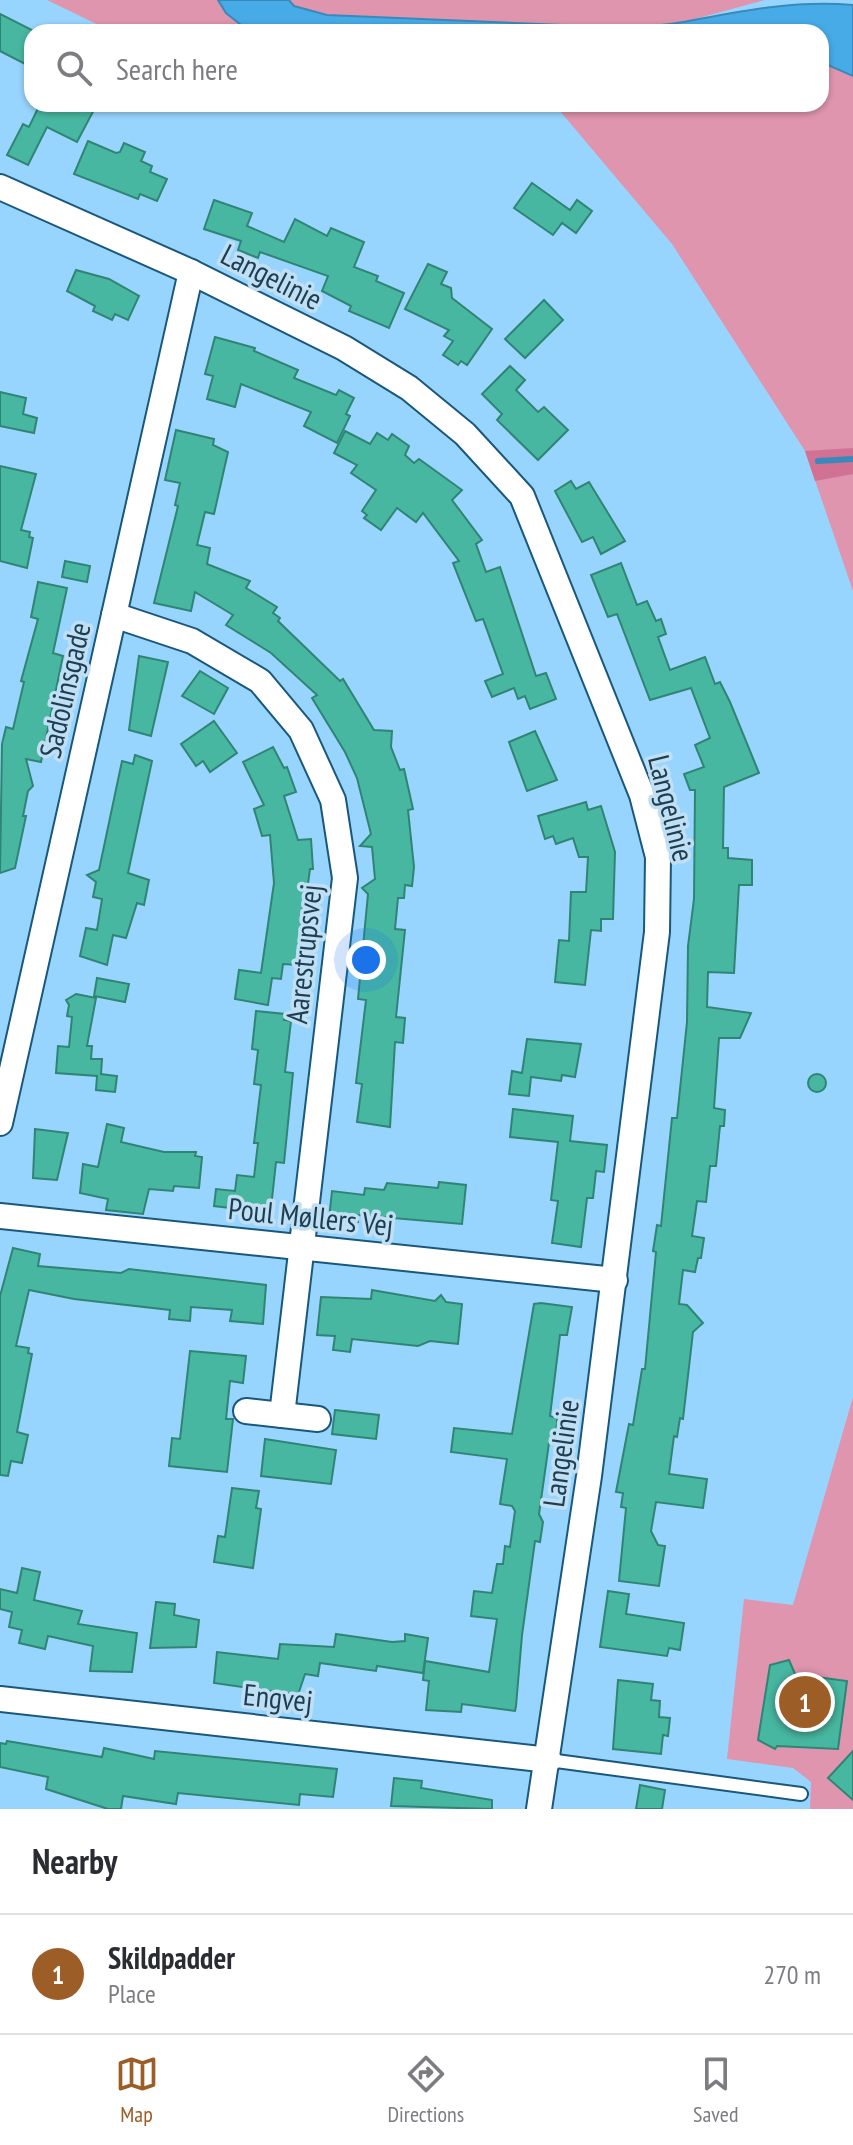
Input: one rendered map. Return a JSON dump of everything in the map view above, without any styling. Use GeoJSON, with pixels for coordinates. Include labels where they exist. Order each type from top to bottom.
{"type":"FeatureCollection","features":[{"type":"Feature","properties":{"kind":"street","name":"Langelinie"},"geometry":{"type":"LineString","coordinates":[[0,187],[191,272],[344,348],[409,388],[465,434],[522,496],[642,795],[658,857],[657,932],[615,1280],[549,1760],[539,1809]]}},
{"type":"Feature","properties":{"kind":"street","name":"Sadolinsgade"},"geometry":{"type":"LineString","coordinates":[[0,1123],[191,272]]}},
{"type":"Feature","properties":{"kind":"street","name":"Aarestrupsvej"},"geometry":{"type":"LineString","coordinates":[[114,615],[192,641],[260,681],[301,730],[333,800],[345,878],[282,1415]]}},
{"type":"Feature","properties":{"kind":"street","name":"Poul Møllers Vej"},"geometry":{"type":"LineString","coordinates":[[0,1216],[615,1280]]}},
{"type":"Feature","properties":{"kind":"street"},"geometry":{"type":"LineString","coordinates":[[246,1411],[318,1419]]}},
{"type":"Feature","properties":{"kind":"street","name":"Engvej"},"geometry":{"type":"LineString","coordinates":[[0,1699],[549,1760]]}},
{"type":"Feature","properties":{"kind":"lane"},"geometry":{"type":"LineString","coordinates":[[549,1760],[801,1794]]}},
{"type":"Feature","properties":{"kind":"shaded area"},"geometry":{"type":"Polygon","coordinates":[[[47,0],[218,0],[226,13],[240,24],[96,24],[47,0]]]}},
{"type":"Feature","properties":{"kind":"shaded area"},"geometry":{"type":"Polygon","coordinates":[[[289,0],[765,0],[667,24],[540,24],[327,15],[294,6],[289,0]]]}},
{"type":"Feature","properties":{"kind":"shaded area"},"geometry":{"type":"Polygon","coordinates":[[[829,66],[853,76],[853,591],[805,451],[672,244],[561,112],[829,112],[829,66]]]}},
{"type":"Feature","properties":{"kind":"shaded area"},"geometry":{"type":"Polygon","coordinates":[[[853,448],[853,474],[815,481],[805,451],[853,448]]]}},
{"type":"Feature","properties":{"kind":"shaded area"},"geometry":{"type":"Polygon","coordinates":[[[853,1397],[853,1809],[810,1809],[811,1782],[793,1768],[727,1759],[744,1599],[793,1605],[853,1397]]]}},
{"type":"Feature","properties":{"kind":"water"},"geometry":{"type":"Polygon","coordinates":[[[218,0],[289,0],[294,6],[327,15],[540,24],[240,24],[226,13],[218,0]]]}},
{"type":"Feature","properties":{"kind":"water"},"geometry":{"type":"Polygon","coordinates":[[[788,5],[853,5],[853,76],[829,66],[829,24],[668,24],[788,5]]]}},
{"type":"Feature","properties":{"kind":"building"},"geometry":{"type":"Polygon","coordinates":[[[0,14],[24,26],[24,63],[0,51],[0,14]]]}},
{"type":"Feature","properties":{"kind":"building"},"geometry":{"type":"Polygon","coordinates":[[[36,112],[93,112],[77,142],[47,127],[28,165],[7,155],[23,124],[29,127],[36,112]]]}},
{"type":"Feature","properties":{"kind":"building"},"geometry":{"type":"Polygon","coordinates":[[[88,141],[116,153],[120,152],[124,143],[145,152],[141,161],[152,166],[150,172],[167,179],[157,201],[140,194],[138,199],[74,174],[88,141]]]}},
{"type":"Feature","properties":{"kind":"building"},"geometry":{"type":"Polygon","coordinates":[[[532,183],[570,210],[577,200],[592,211],[576,233],[562,223],[553,235],[514,208],[532,183]]]}},
{"type":"Feature","properties":{"kind":"building"},"geometry":{"type":"Polygon","coordinates":[[[214,200],[252,213],[247,226],[284,242],[295,219],[327,236],[331,228],[364,242],[354,267],[378,276],[376,281],[404,293],[389,328],[349,311],[351,306],[322,291],[328,276],[260,252],[258,258],[238,250],[241,241],[204,229],[214,200]]]}},
{"type":"Feature","properties":{"kind":"building"},"geometry":{"type":"Polygon","coordinates":[[[428,264],[447,272],[441,284],[451,288],[452,298],[492,329],[467,365],[461,361],[458,365],[443,355],[453,341],[444,336],[449,330],[405,309],[428,264]]]}},
{"type":"Feature","properties":{"kind":"building"},"geometry":{"type":"Polygon","coordinates":[[[76,270],[109,279],[139,296],[128,320],[115,314],[112,320],[93,311],[95,306],[67,291],[76,270]]]}},
{"type":"Feature","properties":{"kind":"building"},"geometry":{"type":"Polygon","coordinates":[[[544,300],[563,320],[525,358],[505,339],[544,300]]]}},
{"type":"Feature","properties":{"kind":"building"},"geometry":{"type":"Polygon","coordinates":[[[215,337],[255,348],[254,351],[298,370],[294,378],[336,395],[339,390],[354,398],[346,414],[350,416],[337,443],[304,426],[311,412],[241,384],[235,407],[207,399],[213,376],[205,374],[215,337]]]}},
{"type":"Feature","properties":{"kind":"building"},"geometry":{"type":"Polygon","coordinates":[[[510,366],[525,380],[516,390],[538,412],[544,407],[568,430],[538,460],[497,420],[502,414],[482,394],[510,366]]]}},
{"type":"Feature","properties":{"kind":"building"},"geometry":{"type":"Polygon","coordinates":[[[0,392],[26,398],[23,414],[37,418],[34,433],[0,426],[0,392]]]}},
{"type":"Feature","properties":{"kind":"building"},"geometry":{"type":"Polygon","coordinates":[[[176,430],[214,439],[213,445],[228,452],[214,514],[205,512],[197,545],[210,548],[207,564],[250,581],[246,588],[277,607],[273,613],[280,618],[278,621],[340,681],[343,679],[374,730],[392,731],[391,747],[400,770],[404,769],[413,809],[408,810],[414,867],[412,886],[405,885],[404,898],[398,898],[395,929],[405,930],[396,1017],[405,1018],[403,1043],[395,1042],[390,1127],[357,1122],[362,1084],[356,1083],[366,1000],[358,999],[368,894],[362,888],[375,879],[372,847],[360,846],[371,834],[357,778],[312,698],[317,695],[271,653],[226,625],[233,615],[195,592],[191,611],[154,603],[178,506],[175,505],[180,483],[165,480],[176,430]]]}},
{"type":"Feature","properties":{"kind":"building"},"geometry":{"type":"Polygon","coordinates":[[[345,431],[370,444],[377,433],[388,440],[392,434],[409,446],[405,455],[414,463],[419,459],[462,490],[452,500],[482,540],[476,544],[486,572],[500,567],[536,676],[546,673],[556,699],[530,709],[525,696],[518,699],[514,688],[492,697],[485,681],[503,674],[483,619],[476,621],[453,563],[459,561],[423,513],[416,522],[397,508],[381,530],[364,518],[367,515],[362,511],[376,490],[351,473],[357,465],[334,453],[345,431]]]}},
{"type":"Feature","properties":{"kind":"building"},"geometry":{"type":"Polygon","coordinates":[[[0,466],[36,474],[21,530],[30,532],[29,537],[33,538],[27,568],[0,561],[0,466]]]}},
{"type":"Feature","properties":{"kind":"building"},"geometry":{"type":"Polygon","coordinates":[[[571,481],[576,489],[589,482],[625,541],[601,554],[593,537],[582,542],[555,491],[571,481]]]}},
{"type":"Feature","properties":{"kind":"building"},"geometry":{"type":"Polygon","coordinates":[[[65,561],[90,566],[87,582],[62,577],[65,561]]]}},
{"type":"Feature","properties":{"kind":"building"},"geometry":{"type":"Polygon","coordinates":[[[621,563],[637,605],[647,601],[656,621],[661,619],[666,634],[658,637],[670,670],[705,657],[715,684],[720,682],[730,702],[759,773],[724,787],[723,848],[728,848],[728,858],[752,860],[752,885],[739,885],[734,973],[708,972],[707,1007],[751,1013],[740,1038],[719,1038],[714,1108],[725,1110],[724,1126],[720,1126],[716,1166],[710,1166],[706,1202],[697,1201],[692,1236],[704,1238],[701,1258],[698,1258],[695,1272],[683,1270],[679,1304],[687,1305],[703,1323],[693,1332],[683,1419],[680,1418],[677,1437],[674,1436],[669,1474],[707,1479],[703,1508],[656,1502],[651,1531],[658,1545],[665,1546],[659,1586],[619,1581],[626,1508],[621,1507],[623,1493],[616,1492],[629,1424],[633,1425],[642,1369],[645,1369],[656,1252],[653,1251],[657,1225],[661,1226],[672,1118],[677,1118],[687,1022],[688,946],[694,899],[695,790],[690,790],[684,774],[704,767],[695,745],[710,738],[691,688],[650,700],[617,614],[608,617],[591,575],[621,563]]]}},
{"type":"Feature","properties":{"kind":"building"},"geometry":{"type":"Polygon","coordinates":[[[38,582],[67,588],[53,653],[63,656],[41,762],[26,759],[33,786],[28,791],[15,868],[0,873],[2,744],[6,727],[13,729],[24,682],[21,681],[38,619],[31,617],[38,582]]]}},
{"type":"Feature","properties":{"kind":"building"},"geometry":{"type":"Polygon","coordinates":[[[139,656],[168,662],[151,736],[129,730],[139,656]]]}},
{"type":"Feature","properties":{"kind":"building"},"geometry":{"type":"Polygon","coordinates":[[[200,671],[228,688],[214,714],[182,696],[200,671]]]}},
{"type":"Feature","properties":{"kind":"building"},"geometry":{"type":"Polygon","coordinates":[[[214,721],[237,753],[210,772],[203,761],[196,766],[181,744],[214,721]]]}},
{"type":"Feature","properties":{"kind":"building"},"geometry":{"type":"Polygon","coordinates":[[[535,731],[557,780],[527,791],[509,742],[535,731]]]}},
{"type":"Feature","properties":{"kind":"building"},"geometry":{"type":"Polygon","coordinates":[[[273,747],[284,768],[287,767],[296,792],[284,796],[298,840],[311,839],[313,869],[310,869],[308,884],[305,884],[297,965],[283,964],[281,979],[272,978],[268,1005],[235,999],[239,970],[261,973],[274,883],[270,835],[262,836],[254,809],[264,805],[243,762],[273,747]]]}},
{"type":"Feature","properties":{"kind":"building"},"geometry":{"type":"Polygon","coordinates":[[[135,755],[152,761],[128,873],[149,880],[144,905],[137,903],[126,938],[113,935],[107,965],[80,956],[86,928],[97,930],[102,899],[93,897],[96,882],[87,875],[99,870],[122,761],[133,764],[135,755]]]}},
{"type":"Feature","properties":{"kind":"building"},"geometry":{"type":"Polygon","coordinates":[[[586,802],[588,810],[601,806],[615,852],[613,919],[601,919],[601,931],[591,930],[585,985],[555,982],[559,940],[569,941],[571,892],[586,892],[588,857],[579,857],[573,838],[556,844],[553,836],[545,839],[538,816],[586,802]]]}},
{"type":"Feature","properties":{"kind":"building"},"geometry":{"type":"Polygon","coordinates":[[[97,978],[129,984],[125,1002],[94,996],[97,978]]]}},
{"type":"Feature","properties":{"kind":"building"},"geometry":{"type":"Polygon","coordinates":[[[76,994],[96,998],[87,1046],[92,1046],[91,1059],[102,1059],[101,1074],[117,1076],[115,1092],[96,1090],[97,1076],[56,1073],[58,1046],[69,1047],[72,1017],[67,1016],[69,1005],[66,1000],[76,994]]]}},
{"type":"Feature","properties":{"kind":"building"},"geometry":{"type":"Polygon","coordinates":[[[256,1011],[285,1014],[284,1020],[291,1021],[285,1072],[293,1073],[284,1163],[276,1162],[271,1208],[258,1207],[257,1211],[214,1206],[216,1189],[235,1191],[237,1175],[254,1177],[258,1143],[254,1143],[261,1085],[254,1084],[258,1050],[252,1049],[256,1011]]]}},
{"type":"Feature","properties":{"kind":"building"},"geometry":{"type":"Polygon","coordinates":[[[527,1039],[581,1044],[575,1077],[562,1075],[561,1081],[531,1077],[529,1096],[509,1094],[512,1071],[522,1073],[527,1039]]]}},
{"type":"Feature","properties":{"kind":"building"},"geometry":{"type":"Polygon","coordinates":[[[817,1074],[826,1083],[817,1092],[808,1083],[817,1074]]]}},
{"type":"Feature","properties":{"kind":"building"},"geometry":{"type":"Polygon","coordinates":[[[513,1109],[573,1116],[570,1141],[607,1145],[604,1172],[596,1171],[593,1198],[587,1198],[581,1247],[552,1243],[558,1201],[551,1200],[558,1142],[510,1137],[513,1109]]]}},
{"type":"Feature","properties":{"kind":"building"},"geometry":{"type":"Polygon","coordinates":[[[107,1124],[124,1128],[121,1142],[164,1152],[196,1152],[195,1156],[202,1157],[199,1188],[174,1186],[173,1191],[149,1189],[143,1214],[106,1210],[108,1199],[80,1193],[83,1164],[98,1167],[107,1124]]]}},
{"type":"Feature","properties":{"kind":"building"},"geometry":{"type":"Polygon","coordinates":[[[35,1129],[68,1133],[57,1180],[33,1178],[35,1129]]]}},
{"type":"Feature","properties":{"kind":"building"},"geometry":{"type":"Polygon","coordinates":[[[439,1182],[466,1185],[462,1224],[358,1215],[358,1222],[329,1219],[332,1191],[364,1195],[365,1188],[384,1190],[387,1183],[438,1188],[439,1182]]]}},
{"type":"Feature","properties":{"kind":"building"},"geometry":{"type":"Polygon","coordinates":[[[13,1248],[40,1254],[38,1266],[121,1273],[129,1269],[266,1285],[263,1324],[230,1321],[232,1310],[191,1307],[190,1321],[169,1319],[170,1310],[74,1299],[29,1290],[16,1346],[29,1348],[28,1353],[32,1354],[17,1432],[28,1435],[22,1463],[11,1461],[8,1476],[0,1475],[0,1296],[13,1248]]]}},
{"type":"Feature","properties":{"kind":"building"},"geometry":{"type":"Polygon","coordinates":[[[372,1290],[435,1301],[441,1295],[446,1302],[462,1304],[458,1344],[430,1341],[418,1346],[352,1339],[350,1352],[333,1350],[335,1336],[317,1335],[321,1297],[371,1299],[372,1290]]]}},
{"type":"Feature","properties":{"kind":"building"},"geometry":{"type":"Polygon","coordinates":[[[534,1304],[572,1307],[567,1335],[560,1335],[550,1416],[557,1418],[557,1425],[553,1443],[549,1443],[539,1514],[543,1522],[540,1542],[535,1541],[515,1711],[462,1704],[461,1712],[426,1710],[429,1681],[423,1680],[425,1661],[489,1672],[497,1619],[471,1616],[474,1591],[492,1593],[497,1564],[503,1564],[505,1546],[510,1547],[515,1511],[512,1506],[500,1504],[507,1459],[451,1452],[454,1428],[512,1434],[534,1304]]]}},
{"type":"Feature","properties":{"kind":"building"},"geometry":{"type":"Polygon","coordinates":[[[190,1351],[246,1356],[243,1383],[230,1381],[226,1419],[233,1419],[227,1472],[169,1466],[172,1438],[180,1439],[190,1351]]]}},
{"type":"Feature","properties":{"kind":"building"},"geometry":{"type":"Polygon","coordinates":[[[335,1410],[379,1415],[376,1439],[332,1434],[335,1410]]]}},
{"type":"Feature","properties":{"kind":"building"},"geometry":{"type":"Polygon","coordinates":[[[265,1439],[336,1450],[331,1484],[261,1476],[265,1439]]]}},
{"type":"Feature","properties":{"kind":"building"},"geometry":{"type":"Polygon","coordinates":[[[232,1488],[259,1491],[256,1508],[261,1509],[253,1568],[214,1562],[218,1536],[225,1537],[232,1488]]]}},
{"type":"Feature","properties":{"kind":"building"},"geometry":{"type":"Polygon","coordinates":[[[22,1568],[40,1572],[34,1600],[82,1611],[78,1624],[137,1633],[132,1672],[90,1671],[93,1646],[48,1636],[45,1649],[19,1643],[22,1630],[9,1627],[12,1612],[0,1609],[0,1589],[17,1593],[22,1568]]]}},
{"type":"Feature","properties":{"kind":"building"},"geometry":{"type":"Polygon","coordinates":[[[608,1591],[629,1594],[626,1614],[684,1623],[680,1650],[669,1648],[667,1656],[600,1647],[608,1591]]]}},
{"type":"Feature","properties":{"kind":"building"},"geometry":{"type":"Polygon","coordinates":[[[156,1602],[175,1604],[174,1615],[199,1620],[196,1647],[150,1648],[156,1602]]]}},
{"type":"Feature","properties":{"kind":"building"},"geometry":{"type":"Polygon","coordinates":[[[336,1634],[392,1642],[405,1641],[405,1634],[428,1638],[423,1673],[377,1666],[376,1671],[320,1663],[318,1676],[305,1674],[298,1695],[214,1683],[217,1652],[278,1659],[280,1644],[334,1647],[336,1634]]]}},
{"type":"Feature","properties":{"kind":"building"},"geometry":{"type":"Polygon","coordinates":[[[789,1660],[795,1674],[847,1681],[838,1749],[777,1746],[775,1749],[758,1740],[770,1665],[789,1660]]]}},
{"type":"Feature","properties":{"kind":"building"},"geometry":{"type":"Polygon","coordinates":[[[618,1680],[653,1684],[651,1700],[660,1701],[659,1717],[670,1718],[668,1736],[663,1735],[661,1754],[613,1749],[618,1680]]]}},
{"type":"Feature","properties":{"kind":"building"},"geometry":{"type":"Polygon","coordinates":[[[7,1741],[102,1757],[104,1748],[154,1759],[155,1751],[337,1769],[333,1797],[300,1794],[299,1805],[178,1793],[176,1804],[123,1796],[121,1809],[108,1809],[46,1789],[48,1777],[0,1767],[0,1743],[6,1744],[7,1741]]]}},
{"type":"Feature","properties":{"kind":"building"},"geometry":{"type":"Polygon","coordinates":[[[853,1751],[853,1800],[828,1778],[853,1751]]]}},
{"type":"Feature","properties":{"kind":"building"},"geometry":{"type":"Polygon","coordinates":[[[394,1778],[422,1781],[421,1788],[492,1800],[492,1809],[391,1806],[394,1778]]]}},
{"type":"Feature","properties":{"kind":"building"},"geometry":{"type":"Polygon","coordinates":[[[640,1785],[665,1790],[662,1809],[636,1809],[640,1785]]]}},
{"type":"Feature","properties":{"kind":"waterway"},"geometry":{"type":"LineString","coordinates":[[818,461],[853,459]]}},
{"type":"Feature","properties":{"kind":"place","name":"Skildpadder"},"geometry":{"type":"Point","coordinates":[805,1702]}}]}
